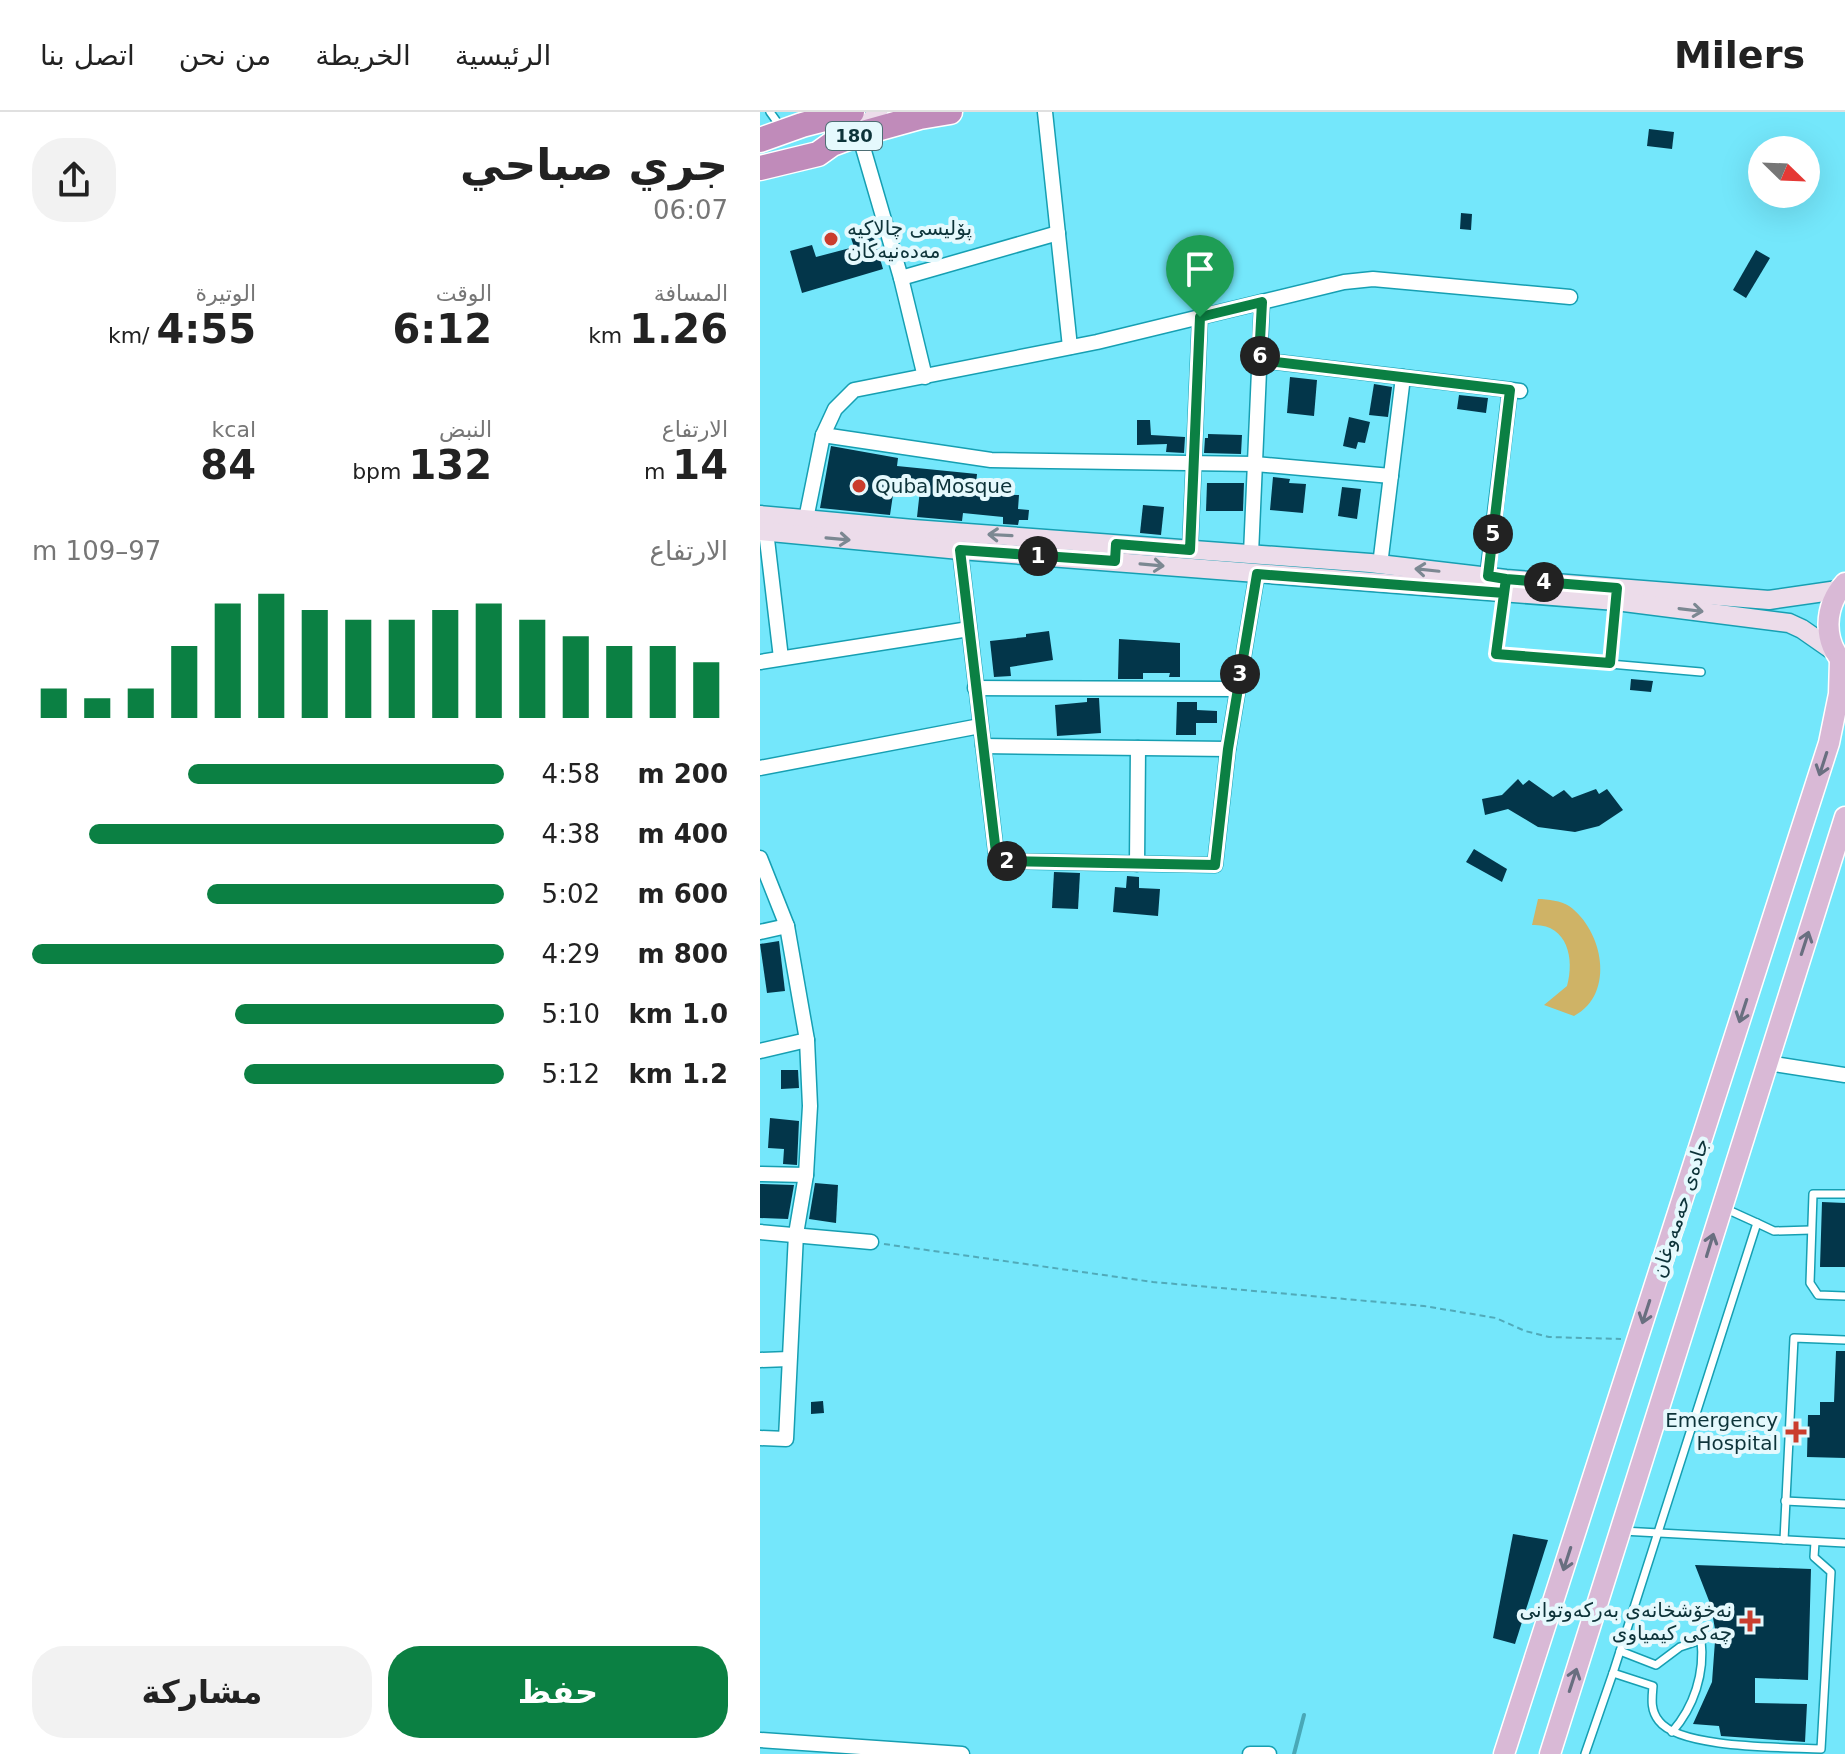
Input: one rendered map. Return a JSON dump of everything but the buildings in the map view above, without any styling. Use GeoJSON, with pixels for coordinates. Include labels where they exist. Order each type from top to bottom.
{"type":"FeatureCollection","features":[{"type":"Feature","properties":{"kind":"highway","name":"180"},"geometry":{"type":"LineString","coordinates":[[760,168],[801,139],[848,122],[950,112]]}},
{"type":"Feature","properties":{"kind":"highway","name":"180"},"geometry":{"type":"LineString","coordinates":[[760,140],[801,139],[832,144],[848,122]]}},
{"type":"Feature","properties":{"kind":"main road","name":"جادەی حەمەوغان"},"geometry":{"type":"LineString","coordinates":[[1504,1754],[1829,743],[1839,694],[1840,659],[1829,637],[1828,621],[1831,605],[1842,586]]}},
{"type":"Feature","properties":{"kind":"main road","name":"جادەی حەمەوغان"},"geometry":{"type":"LineString","coordinates":[[1550,1754],[1845,817]]}},
{"type":"Feature","properties":{"kind":"street"},"geometry":{"type":"LineString","coordinates":[[878,112],[848,122],[901,278],[925,377]]}},
{"type":"Feature","properties":{"kind":"street"},"geometry":{"type":"LineString","coordinates":[[1045,112],[1070,347]]}},
{"type":"Feature","properties":{"kind":"street"},"geometry":{"type":"LineString","coordinates":[[901,278],[1058,233]]}},
{"type":"Feature","properties":{"kind":"street"},"geometry":{"type":"LineString","coordinates":[[806,519],[823,435],[835,409],[854,390],[1070,347],[1344,282],[1373,279],[1570,297]]}},
{"type":"Feature","properties":{"kind":"street"},"geometry":{"type":"LineString","coordinates":[[1251,554],[1262,302]]}},
{"type":"Feature","properties":{"kind":"street"},"geometry":{"type":"LineString","coordinates":[[1190,550],[1200,317]]}},
{"type":"Feature","properties":{"kind":"street"},"geometry":{"type":"LineString","coordinates":[[1259,360],[1515,390],[1496,585]]}},
{"type":"Feature","properties":{"kind":"street"},"geometry":{"type":"LineString","coordinates":[[1380,565],[1403,377]]}},
{"type":"Feature","properties":{"kind":"street"},"geometry":{"type":"LineString","coordinates":[[823,435],[991,460],[1255,464],[1391,476]]}},
{"type":"Feature","properties":{"kind":"street"},"geometry":{"type":"LineString","coordinates":[[762,526],[806,519],[1116,553],[1257,574],[1769,600],[1842,586]]}},
{"type":"Feature","properties":{"kind":"street"},"geometry":{"type":"LineString","coordinates":[[762,526],[960,550],[1116,553],[1190,550],[1251,554],[1380,565],[1496,585]]}},
{"type":"Feature","properties":{"kind":"street"},"geometry":{"type":"LineString","coordinates":[[762,526],[781,658]]}},
{"type":"Feature","properties":{"kind":"street"},"geometry":{"type":"LineString","coordinates":[[960,550],[997,861],[1215,865],[1228,749],[1257,574]]}},
{"type":"Feature","properties":{"kind":"street"},"geometry":{"type":"LineString","coordinates":[[1617,594],[1789,623],[1802,629],[1840,659]]}},
{"type":"Feature","properties":{"kind":"street"},"geometry":{"type":"LineString","coordinates":[[760,662],[969,629]]}},
{"type":"Feature","properties":{"kind":"street"},"geometry":{"type":"LineString","coordinates":[[975,688],[1237,689]]}},
{"type":"Feature","properties":{"kind":"street"},"geometry":{"type":"LineString","coordinates":[[760,768],[980,726]]}},
{"type":"Feature","properties":{"kind":"street"},"geometry":{"type":"LineString","coordinates":[[983,746],[1228,749]]}},
{"type":"Feature","properties":{"kind":"street"},"geometry":{"type":"LineString","coordinates":[[1137,864],[1138,748]]}},
{"type":"Feature","properties":{"kind":"street"},"geometry":{"type":"LineString","coordinates":[[760,858],[787,926],[807,1040],[810,1106],[806,1175],[796,1234],[786,1439],[760,1438]]}},
{"type":"Feature","properties":{"kind":"street"},"geometry":{"type":"LineString","coordinates":[[760,932],[787,926]]}},
{"type":"Feature","properties":{"kind":"street"},"geometry":{"type":"LineString","coordinates":[[760,1051],[807,1040]]}},
{"type":"Feature","properties":{"kind":"street"},"geometry":{"type":"LineString","coordinates":[[1767,1063],[1845,1075]]}},
{"type":"Feature","properties":{"kind":"street"},"geometry":{"type":"LineString","coordinates":[[760,1174],[806,1175]]}},
{"type":"Feature","properties":{"kind":"street"},"geometry":{"type":"LineString","coordinates":[[760,1232],[871,1242]]}},
{"type":"Feature","properties":{"kind":"street"},"geometry":{"type":"LineString","coordinates":[[760,1360],[789,1359]]}},
{"type":"Feature","properties":{"kind":"street"},"geometry":{"type":"LineString","coordinates":[[762,1745],[962,1754]]}},
{"type":"Feature","properties":{"kind":"street"},"geometry":{"type":"LineString","coordinates":[[1250,1754],[1269,1754]]}},
{"type":"Feature","properties":{"kind":"lane"},"geometry":{"type":"LineString","coordinates":[[770,112],[801,139]]}},
{"type":"Feature","properties":{"kind":"lane"},"geometry":{"type":"LineString","coordinates":[[1496,585],[1496,654],[1701,672]]}},
{"type":"Feature","properties":{"kind":"lane"},"geometry":{"type":"LineString","coordinates":[[1610,663],[1617,594]]}},
{"type":"Feature","properties":{"kind":"lane"},"geometry":{"type":"LineString","coordinates":[[1845,1194],[1813,1194],[1810,1283],[1818,1295],[1845,1296]]}},
{"type":"Feature","properties":{"kind":"lane"},"geometry":{"type":"LineString","coordinates":[[1722,1207],[1774,1231],[1811,1230]]}},
{"type":"Feature","properties":{"kind":"lane"},"geometry":{"type":"LineString","coordinates":[[1585,1754],[1757,1223]]}},
{"type":"Feature","properties":{"kind":"lane"},"geometry":{"type":"LineString","coordinates":[[1784,1540],[1794,1338],[1845,1340]]}},
{"type":"Feature","properties":{"kind":"lane"},"geometry":{"type":"LineString","coordinates":[[1785,1501],[1845,1504]]}},
{"type":"Feature","properties":{"kind":"lane"},"geometry":{"type":"LineString","coordinates":[[1620,1531],[1845,1543]]}},
{"type":"Feature","properties":{"kind":"lane"},"geometry":{"type":"LineString","coordinates":[[1613,1673],[1653,1686],[1651,1704],[1659,1722],[1672,1732],[1699,1741],[1821,1749],[1831,1572],[1814,1557],[1815,1542]]}},
{"type":"Feature","properties":{"kind":"lane"},"geometry":{"type":"LineString","coordinates":[[1620,1651],[1656,1665],[1680,1647],[1701,1640],[1704,1664],[1686,1716],[1672,1732]]}},
{"type":"Feature","properties":{"kind":"path"},"geometry":{"type":"LineString","coordinates":[[871,1242],[1153,1282],[1424,1306],[1496,1318],[1525,1331],[1549,1337],[1637,1340]]}},
{"type":"Feature","properties":{"kind":"shaded area"},"geometry":{"type":"Polygon","coordinates":[[[1538,899],[1569,906],[1581,917],[1597,946],[1600,978],[1596,993],[1587,1006],[1574,1016],[1544,1005],[1567,986],[1570,964],[1561,936],[1544,926],[1532,925],[1538,899]]]}},
{"type":"Feature","properties":{"kind":"waterway"},"geometry":{"type":"LineString","coordinates":[[1294,1754],[1304,1715]]}},
{"type":"Feature","properties":{"kind":"place","name":"پۆلیسی چالاکیە مەدەنیەکان"},"geometry":{"type":"Point","coordinates":[831,239]}},
{"type":"Feature","properties":{"kind":"place","name":"Quba Mosque"},"geometry":{"type":"Point","coordinates":[859,486]}},
{"type":"Feature","properties":{"kind":"place","name":"Emergency Hospital"},"geometry":{"type":"Point","coordinates":[1796,1432]}},
{"type":"Feature","properties":{"kind":"place","name":"نەخۆشخانەی بەرکەوتوانی چەکی کیمیاوی"},"geometry":{"type":"Point","coordinates":[1750,1621]}},
{"type":"Feature","properties":{"kind":"route"},"geometry":{"type":"LineString","coordinates":[[1200,317],[1190,550],[1116,544],[1115,561],[960,550],[997,861],[1215,865],[1228,749],[1257,574],[1504,593],[1506,579],[1617,588],[1610,663],[1496,654],[1506,579],[1488,576],[1510,390],[1259,360],[1262,302],[1200,317]]}}]}
